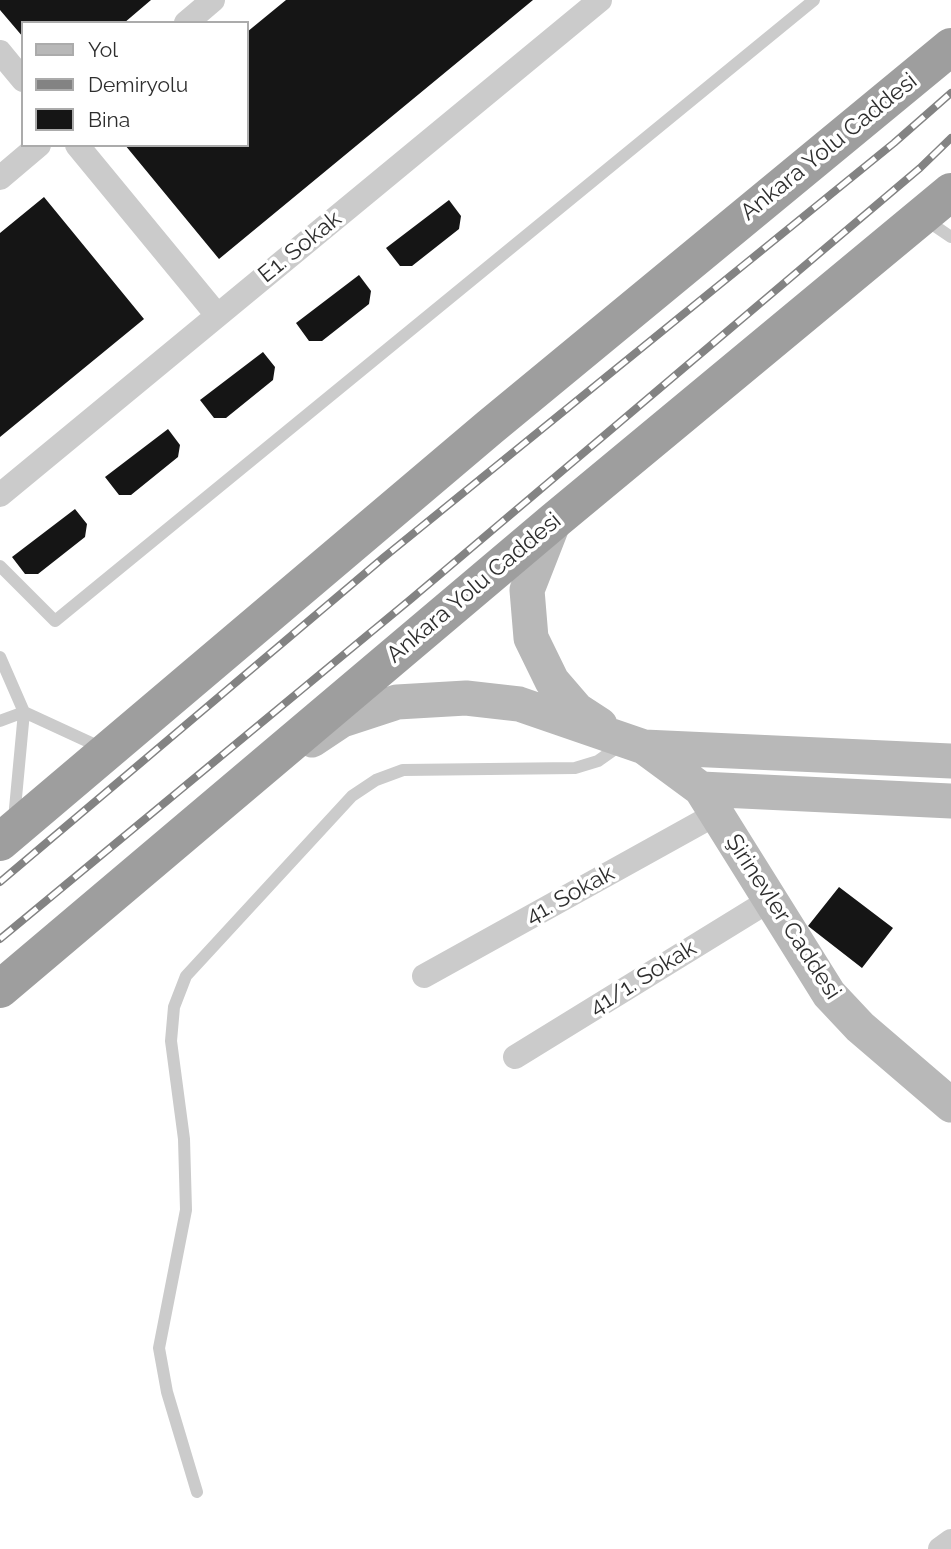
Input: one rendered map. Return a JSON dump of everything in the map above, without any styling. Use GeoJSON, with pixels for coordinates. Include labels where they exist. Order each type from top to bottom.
{"type":"FeatureCollection","features":[{"type":"Feature","properties":{"kind":"highway","name":"Ankara Yolu Caddesi"},"geometry":{"type":"LineString","coordinates":[[6,837],[479,436],[951,47]]}},
{"type":"Feature","properties":{"kind":"highway","name":"Ankara Yolu Caddesi"},"geometry":{"type":"LineString","coordinates":[[0,989],[554,521],[937,227],[951,192]]}},
{"type":"Feature","properties":{"kind":"main road","name":"Şirinevler Caddesi"},"geometry":{"type":"LineString","coordinates":[[554,521],[527,590],[531,638],[552,681],[578,710],[629,741],[709,802],[829,994],[860,1027],[951,1105]]}},
{"type":"Feature","properties":{"kind":"main road"},"geometry":{"type":"LineString","coordinates":[[227,796],[342,720],[397,702],[466,698],[519,704],[629,741],[951,761]]}},
{"type":"Feature","properties":{"kind":"main road"},"geometry":{"type":"LineString","coordinates":[[709,802],[951,801]]}},
{"type":"Feature","properties":{"kind":"street"},"geometry":{"type":"LineString","coordinates":[[188,21],[213,0]]}},
{"type":"Feature","properties":{"kind":"street","name":"E1. Sokak"},"geometry":{"type":"LineString","coordinates":[[0,495],[600,0]]}},
{"type":"Feature","properties":{"kind":"street"},"geometry":{"type":"LineString","coordinates":[[0,52],[21,78]]}},
{"type":"Feature","properties":{"kind":"street"},"geometry":{"type":"LineString","coordinates":[[0,178],[37,147]]}},
{"type":"Feature","properties":{"kind":"street"},"geometry":{"type":"LineString","coordinates":[[79,147],[217,315]]}},
{"type":"Feature","properties":{"kind":"street","name":"41. Sokak"},"geometry":{"type":"LineString","coordinates":[[424,976],[709,802]]}},
{"type":"Feature","properties":{"kind":"street","name":"41/1. Sokak"},"geometry":{"type":"LineString","coordinates":[[515,1057],[770,900]]}},
{"type":"Feature","properties":{"kind":"street"},"geometry":{"type":"LineString","coordinates":[[940,1549],[951,1541]]}},
{"type":"Feature","properties":{"kind":"lane"},"geometry":{"type":"LineString","coordinates":[[0,566],[55,621],[814,0]]}},
{"type":"Feature","properties":{"kind":"lane"},"geometry":{"type":"LineString","coordinates":[[0,657],[24,712],[6,837]]}},
{"type":"Feature","properties":{"kind":"lane"},"geometry":{"type":"LineString","coordinates":[[0,721],[24,712],[109,751]]}},
{"type":"Feature","properties":{"kind":"lane"},"geometry":{"type":"LineString","coordinates":[[197,1492],[167,1392],[159,1348],[186,1210],[184,1139],[170,1041],[174,1007],[186,976],[352,796],[376,780],[403,770],[575,768],[598,761],[629,741]]}},
{"type":"Feature","properties":{"kind":"building"},"geometry":{"type":"Polygon","coordinates":[[[0,0],[151,0],[126,21],[21,21],[21,35],[0,10],[0,0]]]}},
{"type":"Feature","properties":{"kind":"building"},"geometry":{"type":"Polygon","coordinates":[[[286,0],[533,0],[219,259],[127,147],[248,147],[248,31],[286,0]]]}},
{"type":"Feature","properties":{"kind":"building"},"geometry":{"type":"Polygon","coordinates":[[[44,197],[144,319],[0,437],[0,233],[44,197]]]}},
{"type":"Feature","properties":{"kind":"building"},"geometry":{"type":"Polygon","coordinates":[[[449,200],[461,216],[459,229],[412,266],[400,266],[386,248],[449,200]]]}},
{"type":"Feature","properties":{"kind":"building"},"geometry":{"type":"Polygon","coordinates":[[[359,275],[371,291],[369,304],[322,341],[309,341],[296,323],[359,275]]]}},
{"type":"Feature","properties":{"kind":"building"},"geometry":{"type":"Polygon","coordinates":[[[263,352],[275,367],[273,380],[226,418],[214,418],[200,400],[263,352]]]}},
{"type":"Feature","properties":{"kind":"building"},"geometry":{"type":"Polygon","coordinates":[[[168,429],[180,445],[178,457],[131,495],[119,495],[105,477],[168,429]]]}},
{"type":"Feature","properties":{"kind":"building"},"geometry":{"type":"Polygon","coordinates":[[[75,509],[87,524],[85,537],[38,574],[25,574],[12,557],[75,509]]]}},
{"type":"Feature","properties":{"kind":"building"},"geometry":{"type":"Polygon","coordinates":[[[839,887],[893,928],[862,968],[808,926],[839,887]]]}},
{"type":"Feature","properties":{"kind":"railway"},"geometry":{"type":"LineString","coordinates":[[0,882],[383,558],[894,143],[951,93]]}},
{"type":"Feature","properties":{"kind":"railway"},"geometry":{"type":"LineString","coordinates":[[0,939],[411,599],[920,168],[951,138]]}}]}
